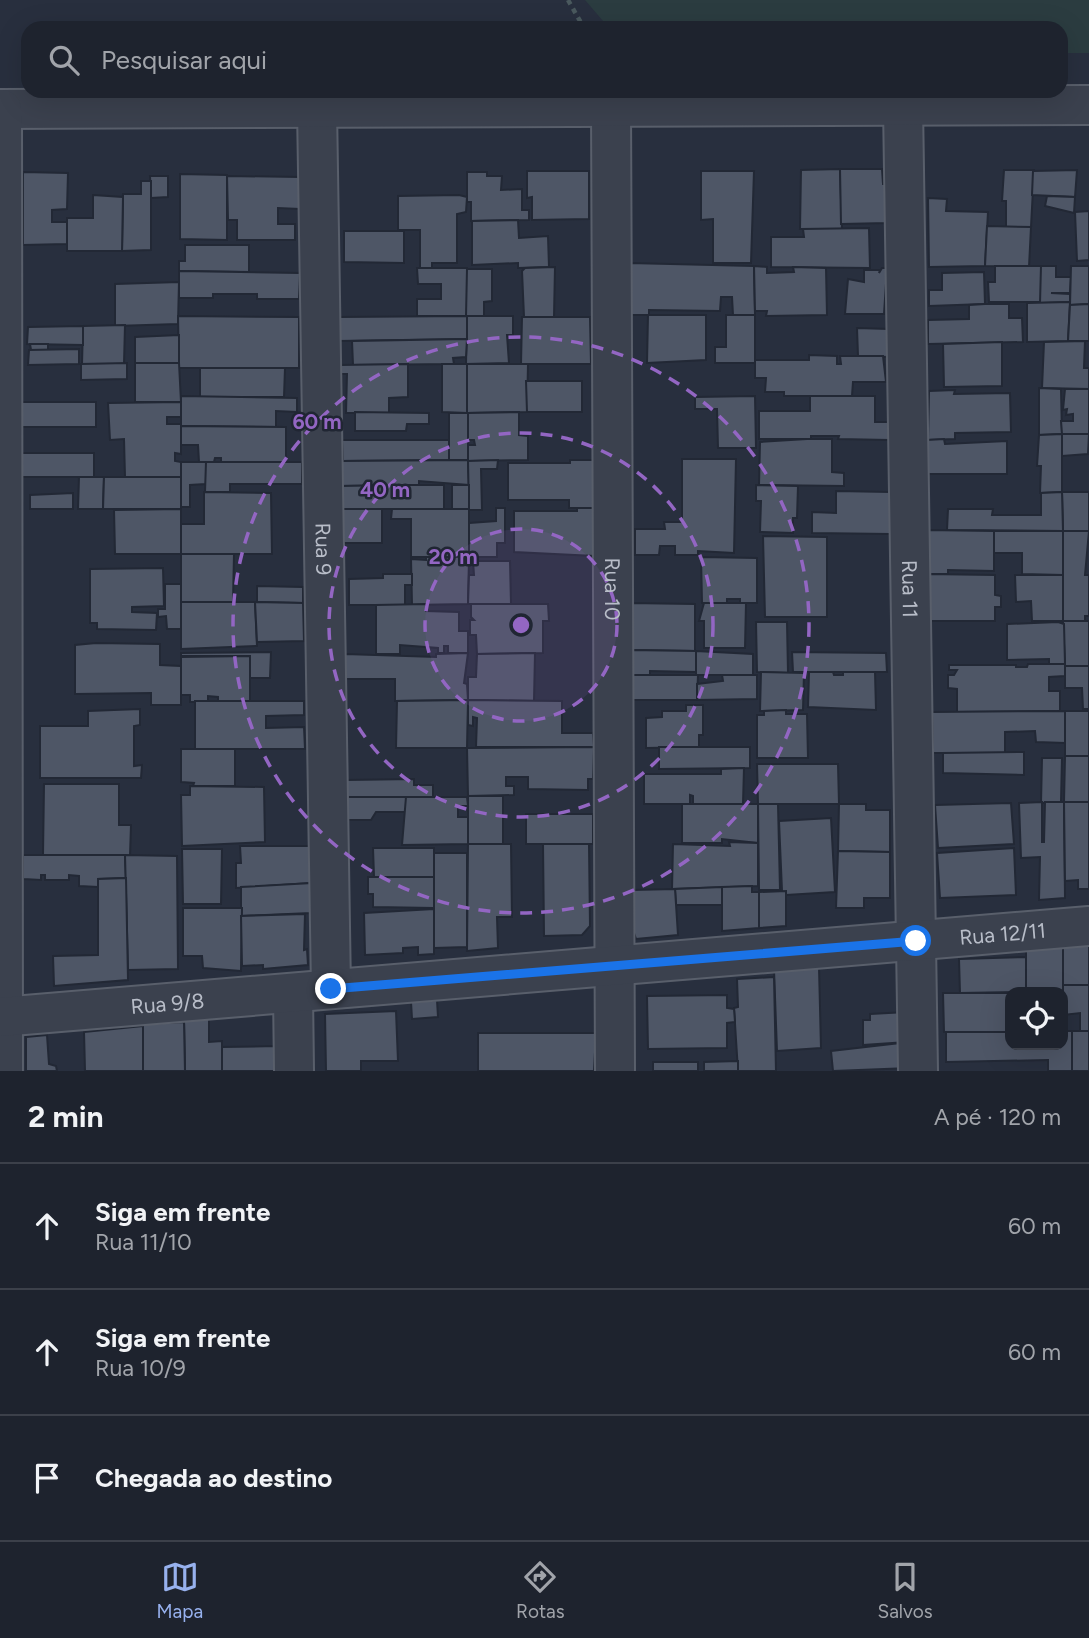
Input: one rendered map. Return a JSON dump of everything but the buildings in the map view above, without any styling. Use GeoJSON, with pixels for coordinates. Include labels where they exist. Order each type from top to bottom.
{"type":"FeatureCollection","features":[{"type":"Feature","properties":{"kind":"street"},"geometry":{"type":"LineString","coordinates":[[3,1071],[1,109],[1089,105]]}},
{"type":"Feature","properties":{"kind":"street","name":"Rua 10"},"geometry":{"type":"LineString","coordinates":[[611,106],[615,1071]]}},
{"type":"Feature","properties":{"kind":"street","name":"Rua 11"},"geometry":{"type":"LineString","coordinates":[[902,106],[918,1071]]}},
{"type":"Feature","properties":{"kind":"street","name":"Rua 9"},"geometry":{"type":"LineString","coordinates":[[317,108],[331,989]]}},
{"type":"Feature","properties":{"kind":"street","name":"Rua 12/11"},"geometry":{"type":"LineString","coordinates":[[614,966],[1089,926]]}},
{"type":"Feature","properties":{"kind":"street","name":"Rua 9/8"},"geometry":{"type":"LineString","coordinates":[[2,1016],[614,966]]}},
{"type":"Feature","properties":{"kind":"street"},"geometry":{"type":"LineString","coordinates":[[293,993],[293,1071]]}},
{"type":"Feature","properties":{"kind":"path"},"geometry":{"type":"LineString","coordinates":[[568,0],[580,21]]}},
{"type":"Feature","properties":{"kind":"shaded area"},"geometry":{"type":"Polygon","coordinates":[[[585,0],[1089,0],[1089,53],[1068,53],[1068,21],[603,21],[585,0]]]}},
{"type":"Feature","properties":{"kind":"route"},"geometry":{"type":"LineString","coordinates":[[331,989],[916,941]]}}]}
